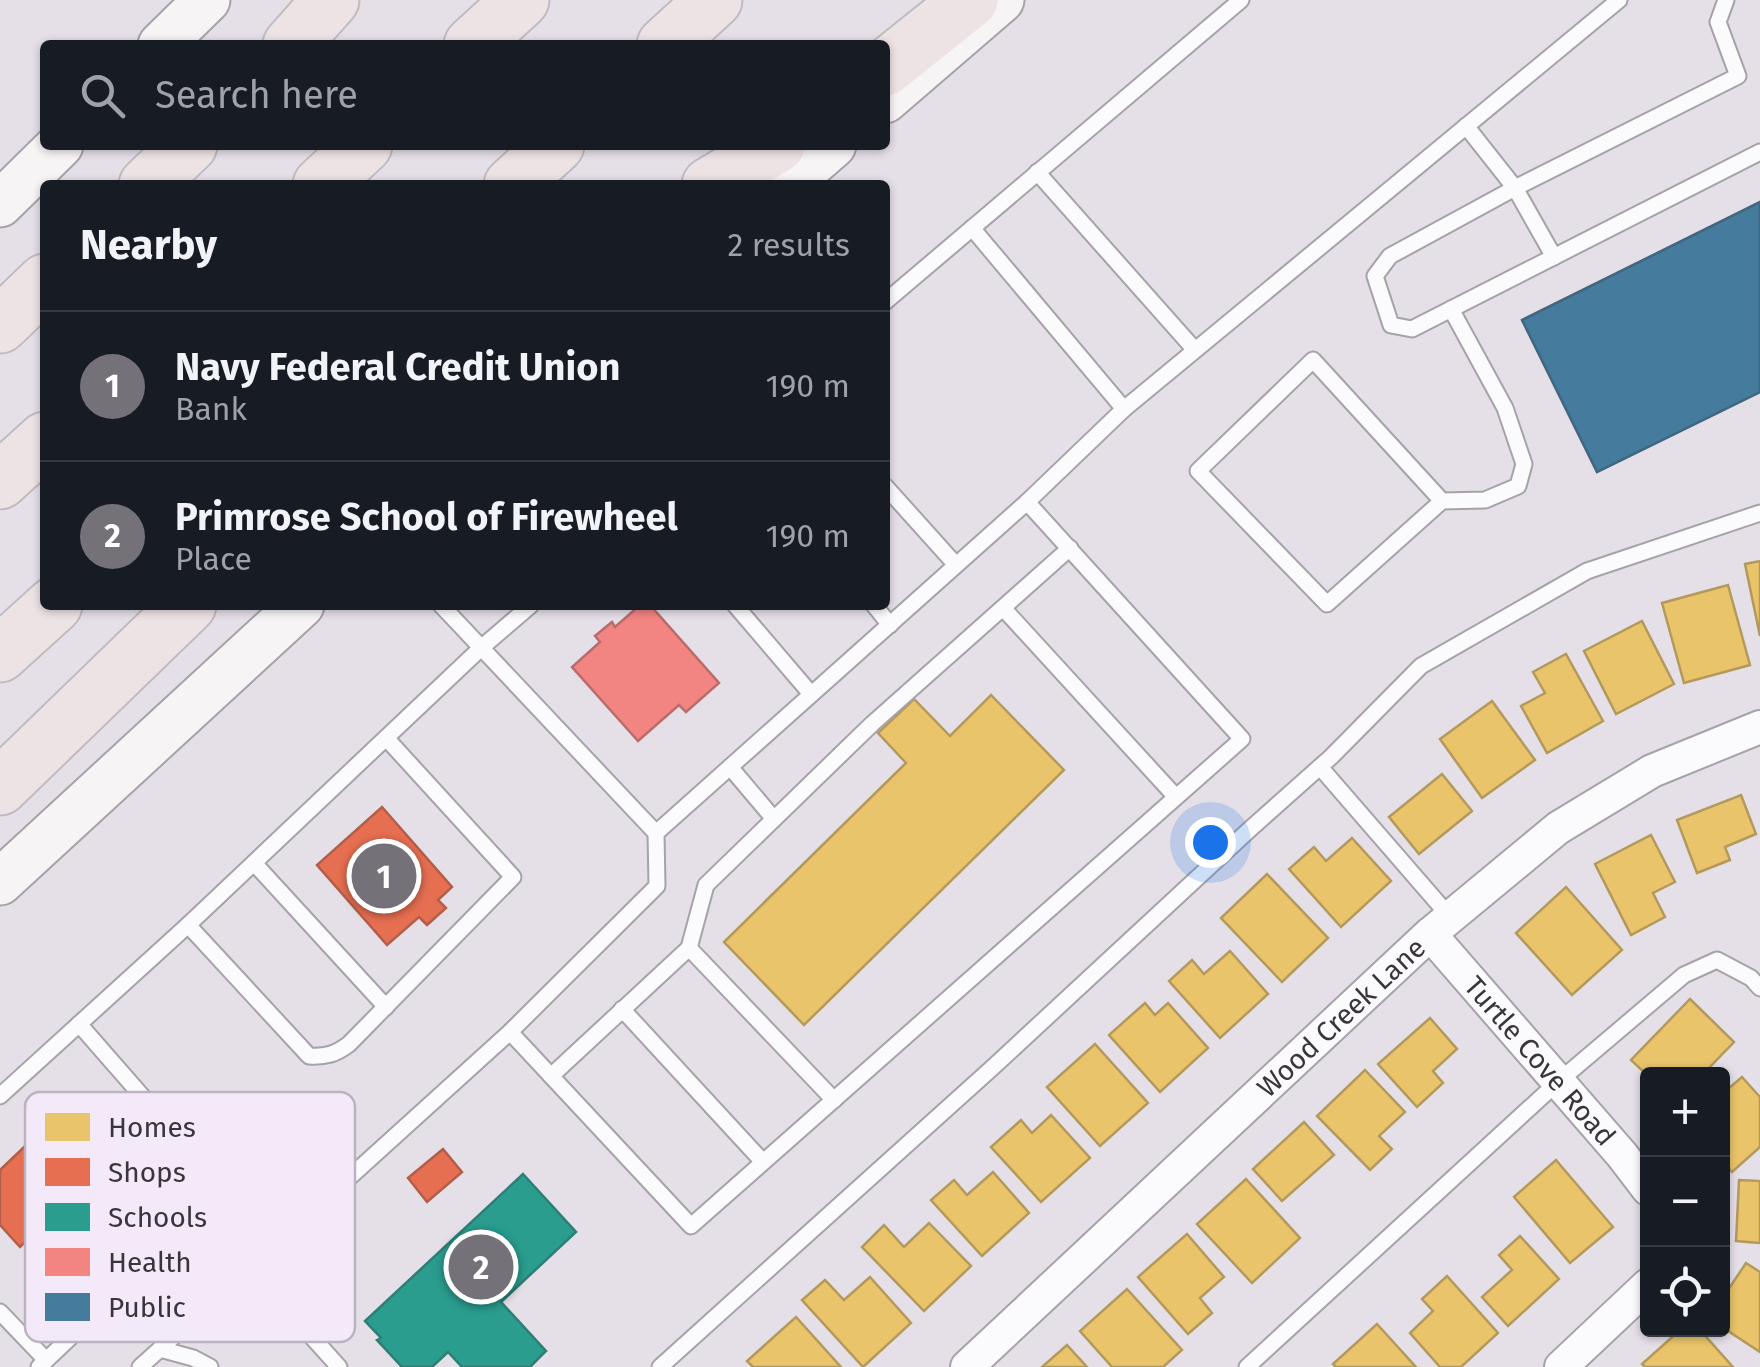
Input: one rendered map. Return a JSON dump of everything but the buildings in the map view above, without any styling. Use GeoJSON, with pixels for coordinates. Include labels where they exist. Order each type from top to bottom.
{"type":"FeatureCollection","features":[{"type":"Feature","properties":{"kind":"highway"},"geometry":{"type":"LineString","coordinates":[[295,40],[331,0]]}},
{"type":"Feature","properties":{"kind":"highway"},"geometry":{"type":"LineString","coordinates":[[477,40],[520,0]]}},
{"type":"Feature","properties":{"kind":"highway"},"geometry":{"type":"LineString","coordinates":[[670,40],[714,0]]}},
{"type":"Feature","properties":{"kind":"highway"},"geometry":{"type":"LineString","coordinates":[[890,64],[970,0]]}},
{"type":"Feature","properties":{"kind":"highway"},"geometry":{"type":"LineString","coordinates":[[152,180],[184,150]]}},
{"type":"Feature","properties":{"kind":"highway"},"geometry":{"type":"LineString","coordinates":[[326,180],[358,150]]}},
{"type":"Feature","properties":{"kind":"highway"},"geometry":{"type":"LineString","coordinates":[[518,180],[550,150]]}},
{"type":"Feature","properties":{"kind":"highway"},"geometry":{"type":"LineString","coordinates":[[718,180],[769,150]]}},
{"type":"Feature","properties":{"kind":"highway"},"geometry":{"type":"LineString","coordinates":[[0,325],[40,287]]}},
{"type":"Feature","properties":{"kind":"highway"},"geometry":{"type":"LineString","coordinates":[[0,482],[40,445]]}},
{"type":"Feature","properties":{"kind":"highway"},"geometry":{"type":"LineString","coordinates":[[0,654],[48,610]]}},
{"type":"Feature","properties":{"kind":"highway"},"geometry":{"type":"LineString","coordinates":[[0,787],[183,610]]}},
{"type":"Feature","properties":{"kind":"main road"},"geometry":{"type":"LineString","coordinates":[[166,40],[207,0]]}},
{"type":"Feature","properties":{"kind":"main road"},"geometry":{"type":"LineString","coordinates":[[890,96],[1001,0]]}},
{"type":"Feature","properties":{"kind":"main road"},"geometry":{"type":"LineString","coordinates":[[0,204],[55,150]]}},
{"type":"Feature","properties":{"kind":"main road"},"geometry":{"type":"LineString","coordinates":[[793,180],[827,150]]}},
{"type":"Feature","properties":{"kind":"main road"},"geometry":{"type":"LineString","coordinates":[[0,882],[296,610]]}},
{"type":"Feature","properties":{"kind":"street","name":"Wood Creek Lane"},"geometry":{"type":"LineString","coordinates":[[968,1367],[1440,926],[1558,828],[1652,771],[1760,728]]}},
{"type":"Feature","properties":{"kind":"street","name":"Turtle Cove Road"},"geometry":{"type":"LineString","coordinates":[[1440,926],[1640,1179]]}},
{"type":"Feature","properties":{"kind":"street"},"geometry":{"type":"LineString","coordinates":[[1561,1367],[1640,1293]]}},
{"type":"Feature","properties":{"kind":"lane"},"geometry":{"type":"LineString","coordinates":[[890,298],[1241,0]]}},
{"type":"Feature","properties":{"kind":"lane"},"geometry":{"type":"LineString","coordinates":[[656,833],[1028,502],[1124,409],[1618,0]]}},
{"type":"Feature","properties":{"kind":"lane"},"geometry":{"type":"LineString","coordinates":[[1726,0],[1718,22],[1738,76],[1390,256],[1375,276],[1391,325],[1412,329],[1760,152]]}},
{"type":"Feature","properties":{"kind":"lane"},"geometry":{"type":"LineString","coordinates":[[1466,126],[1516,188],[1554,257]]}},
{"type":"Feature","properties":{"kind":"lane"},"geometry":{"type":"LineString","coordinates":[[1037,172],[1196,350]]}},
{"type":"Feature","properties":{"kind":"lane"},"geometry":{"type":"LineString","coordinates":[[972,228],[1124,409]]}},
{"type":"Feature","properties":{"kind":"lane"},"geometry":{"type":"LineString","coordinates":[[1442,501],[1313,360],[1198,471],[1326,604],[1442,501],[1485,500],[1518,486],[1524,464],[1505,408],[1452,309]]}},
{"type":"Feature","properties":{"kind":"lane"},"geometry":{"type":"LineString","coordinates":[[890,492],[956,565]]}},
{"type":"Feature","properties":{"kind":"lane"},"geometry":{"type":"LineString","coordinates":[[510,1032],[692,1226],[1242,738],[1028,502]]}},
{"type":"Feature","properties":{"kind":"lane"},"geometry":{"type":"LineString","coordinates":[[660,1367],[1320,767],[1421,666],[1588,570],[1760,513]]}},
{"type":"Feature","properties":{"kind":"lane"},"geometry":{"type":"LineString","coordinates":[[552,1076],[689,948],[706,884],[872,724],[1070,548]]}},
{"type":"Feature","properties":{"kind":"lane"},"geometry":{"type":"LineString","coordinates":[[1003,608],[1176,797]]}},
{"type":"Feature","properties":{"kind":"lane"},"geometry":{"type":"LineString","coordinates":[[355,1173],[510,1032],[656,886],[656,833],[446,610]]}},
{"type":"Feature","properties":{"kind":"lane"},"geometry":{"type":"LineString","coordinates":[[0,1096],[525,610]]}},
{"type":"Feature","properties":{"kind":"lane"},"geometry":{"type":"LineString","coordinates":[[739,610],[812,694]]}},
{"type":"Feature","properties":{"kind":"lane"},"geometry":{"type":"LineString","coordinates":[[878,610],[890,624]]}},
{"type":"Feature","properties":{"kind":"lane"},"geometry":{"type":"LineString","coordinates":[[188,925],[309,1056],[337,1053],[349,1044],[512,877],[387,739]]}},
{"type":"Feature","properties":{"kind":"lane"},"geometry":{"type":"LineString","coordinates":[[1320,767],[1440,926]]}},
{"type":"Feature","properties":{"kind":"lane"},"geometry":{"type":"LineString","coordinates":[[730,768],[774,819]]}},
{"type":"Feature","properties":{"kind":"lane"},"geometry":{"type":"LineString","coordinates":[[254,863],[386,1007]]}},
{"type":"Feature","properties":{"kind":"lane"},"geometry":{"type":"LineString","coordinates":[[689,948],[834,1100]]}},
{"type":"Feature","properties":{"kind":"lane"},"geometry":{"type":"LineString","coordinates":[[1248,1367],[1559,1081],[1684,975],[1717,960],[1751,978],[1760,988]]}},
{"type":"Feature","properties":{"kind":"lane"},"geometry":{"type":"LineString","coordinates":[[622,1009],[763,1162]]}},
{"type":"Feature","properties":{"kind":"lane"},"geometry":{"type":"LineString","coordinates":[[79,1024],[138,1092]]}},
{"type":"Feature","properties":{"kind":"lane"},"geometry":{"type":"LineString","coordinates":[[0,1312],[42,1364],[65,1342]]}},
{"type":"Feature","properties":{"kind":"lane"},"geometry":{"type":"LineString","coordinates":[[140,1367],[168,1342]]}},
{"type":"Feature","properties":{"kind":"lane"},"geometry":{"type":"LineString","coordinates":[[317,1342],[339,1367]]}},
{"type":"Feature","properties":{"kind":"lane"},"geometry":{"type":"LineString","coordinates":[[160,1349],[210,1367]]}},
{"type":"Feature","properties":{"kind":"place","name":"Navy Federal Credit Union"},"geometry":{"type":"Point","coordinates":[384,876]}},
{"type":"Feature","properties":{"kind":"place","name":"Primrose School of Firewheel"},"geometry":{"type":"Point","coordinates":[481,1267]}}]}
